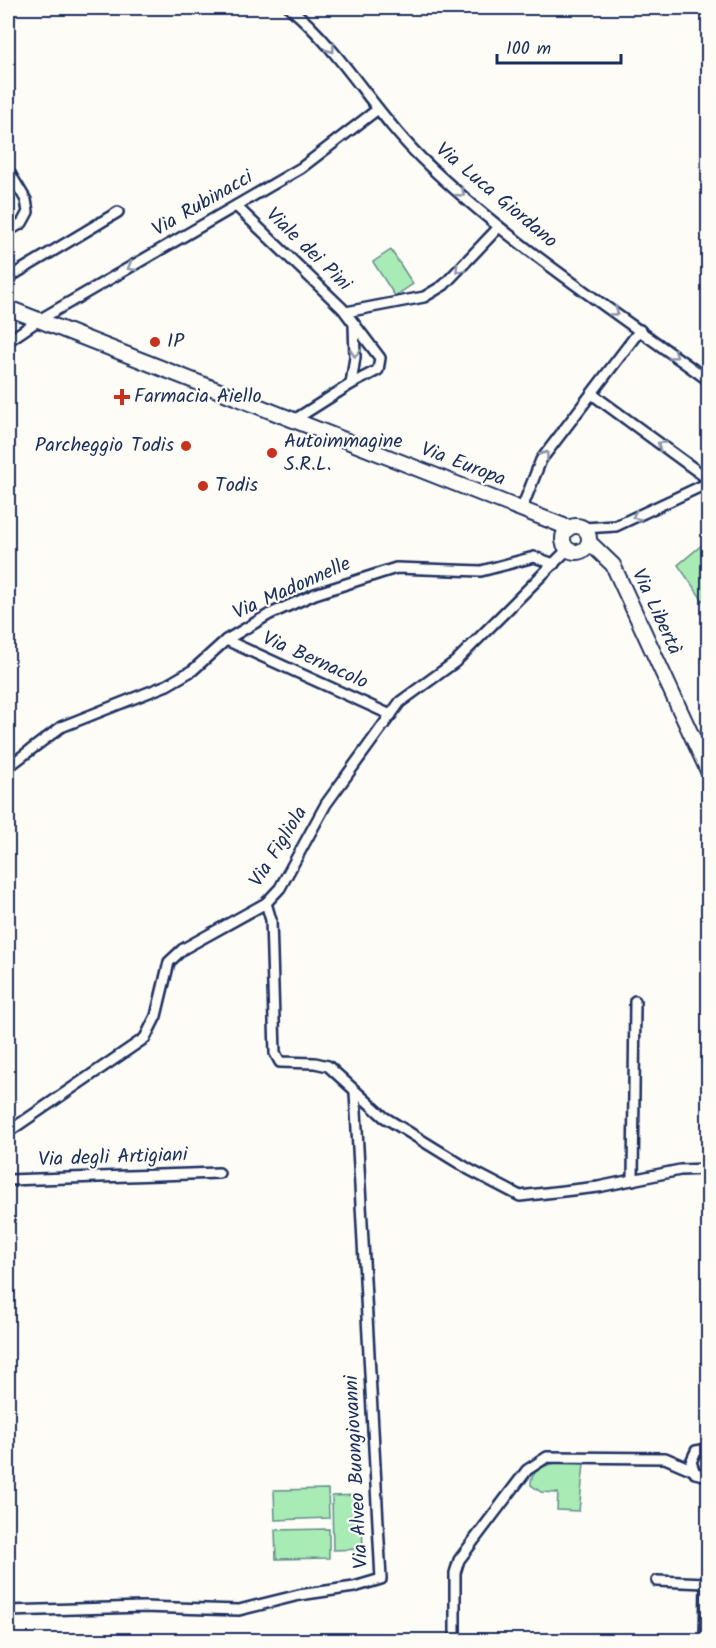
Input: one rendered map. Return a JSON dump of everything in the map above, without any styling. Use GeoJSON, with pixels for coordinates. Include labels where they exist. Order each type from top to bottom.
{"type":"FeatureCollection","features":[{"type":"Feature","properties":{"kind":"street","name":"Via Luca Giordano"},"geometry":{"type":"LineString","coordinates":[[290,8],[328,44],[378,109],[420,157],[499,226],[708,380]]}},
{"type":"Feature","properties":{"kind":"street","name":"Via Rubinacci"},"geometry":{"type":"LineString","coordinates":[[8,341],[39,320],[301,168],[378,109]]}},
{"type":"Feature","properties":{"kind":"street"},"geometry":{"type":"LineString","coordinates":[[8,170],[26,201],[28,212],[22,223],[8,231]]}},
{"type":"Feature","properties":{"kind":"street","name":"Viale dei Pini"},"geometry":{"type":"LineString","coordinates":[[236,206],[346,312],[380,357],[381,365],[378,370],[294,420]]}},
{"type":"Feature","properties":{"kind":"street"},"geometry":{"type":"LineString","coordinates":[[8,278],[118,212]]}},
{"type":"Feature","properties":{"kind":"street"},"geometry":{"type":"LineString","coordinates":[[346,312],[424,297],[444,285],[499,226]]}},
{"type":"Feature","properties":{"kind":"street","name":"Via Europa"},"geometry":{"type":"LineString","coordinates":[[8,308],[569,528]]}},
{"type":"Feature","properties":{"kind":"street","name":"Viale dei Pini"},"geometry":{"type":"LineString","coordinates":[[351,384],[355,357],[354,322]]}},
{"type":"Feature","properties":{"kind":"street"},"geometry":{"type":"LineString","coordinates":[[522,508],[541,460],[640,330]]}},
{"type":"Feature","properties":{"kind":"street"},"geometry":{"type":"LineString","coordinates":[[584,528],[589,534],[590,542],[581,551],[568,549],[563,538],[569,528],[577,525],[584,528],[616,526],[708,481],[592,394]]}},
{"type":"Feature","properties":{"kind":"street","name":"Via Libertà"},"geometry":{"type":"LineString","coordinates":[[590,542],[613,565],[707,762]]}},
{"type":"Feature","properties":{"kind":"street","name":"Via Figliola"},"geometry":{"type":"LineString","coordinates":[[8,1132],[145,1038],[156,1016],[164,974],[176,955],[266,903],[280,888],[326,804],[400,702],[455,662],[568,549]]}},
{"type":"Feature","properties":{"kind":"street","name":"Via Madonnelle"},"geometry":{"type":"LineString","coordinates":[[8,767],[62,727],[167,686],[193,670],[226,640],[270,614],[315,594],[396,568],[481,571],[534,558],[554,564]]}},
{"type":"Feature","properties":{"kind":"street","name":"Via Bernacolo"},"geometry":{"type":"LineString","coordinates":[[226,640],[391,715]]}},
{"type":"Feature","properties":{"kind":"street"},"geometry":{"type":"LineString","coordinates":[[266,903],[271,920],[277,1060],[280,1062],[323,1064],[408,1133],[520,1196],[553,1194],[680,1170],[708,1169]]}},
{"type":"Feature","properties":{"kind":"street"},"geometry":{"type":"LineString","coordinates":[[633,1180],[635,1001]]}},
{"type":"Feature","properties":{"kind":"street","name":"Via Alveo Buongiovanni"},"geometry":{"type":"LineString","coordinates":[[8,1611],[143,1606],[239,1610],[299,1595],[354,1587],[381,1579],[355,1092]]}},
{"type":"Feature","properties":{"kind":"street","name":"Via degli Artigiani"},"geometry":{"type":"LineString","coordinates":[[8,1180],[219,1173]]}},
{"type":"Feature","properties":{"kind":"street"},"geometry":{"type":"LineString","coordinates":[[708,1439],[691,1462],[708,1486]]}},
{"type":"Feature","properties":{"kind":"street"},"geometry":{"type":"LineString","coordinates":[[455,1641],[456,1573],[459,1560],[534,1464],[555,1456],[664,1458],[701,1451]]}},
{"type":"Feature","properties":{"kind":"street"},"geometry":{"type":"LineString","coordinates":[[664,1458],[700,1474]]}},
{"type":"Feature","properties":{"kind":"street"},"geometry":{"type":"LineString","coordinates":[[657,1581],[706,1583],[705,1641]]}},
{"type":"Feature","properties":{"kind":"green space"},"geometry":{"type":"Polygon","coordinates":[[[391,250],[413,284],[395,296],[373,262],[391,250]]]}},
{"type":"Feature","properties":{"kind":"green space"},"geometry":{"type":"Polygon","coordinates":[[[702,545],[708,555],[708,603],[706,605],[678,565],[702,545]]]}},
{"type":"Feature","properties":{"kind":"green space"},"geometry":{"type":"Polygon","coordinates":[[[555,1463],[584,1464],[579,1511],[557,1510],[558,1493],[541,1492],[531,1485],[535,1473],[555,1463]]]}},
{"type":"Feature","properties":{"kind":"green space"},"geometry":{"type":"Polygon","coordinates":[[[328,1489],[329,1518],[275,1520],[274,1490],[328,1489]]]}},
{"type":"Feature","properties":{"kind":"green space"},"geometry":{"type":"Polygon","coordinates":[[[361,1495],[363,1549],[333,1550],[332,1496],[361,1495]]]}},
{"type":"Feature","properties":{"kind":"green space"},"geometry":{"type":"Polygon","coordinates":[[[329,1529],[329,1558],[276,1559],[275,1530],[329,1529]]]}},
{"type":"Feature","properties":{"kind":"place","name":"IP"},"geometry":{"type":"Point","coordinates":[155,342]}},
{"type":"Feature","properties":{"kind":"place","name":"Farmacia Aiello"},"geometry":{"type":"Point","coordinates":[122,397]}},
{"type":"Feature","properties":{"kind":"place","name":"Parcheggio Todis"},"geometry":{"type":"Point","coordinates":[186,446]}},
{"type":"Feature","properties":{"kind":"place","name":"Autoimmagine S.R.L."},"geometry":{"type":"Point","coordinates":[272,453]}},
{"type":"Feature","properties":{"kind":"place","name":"Todis"},"geometry":{"type":"Point","coordinates":[203,486]}}]}
